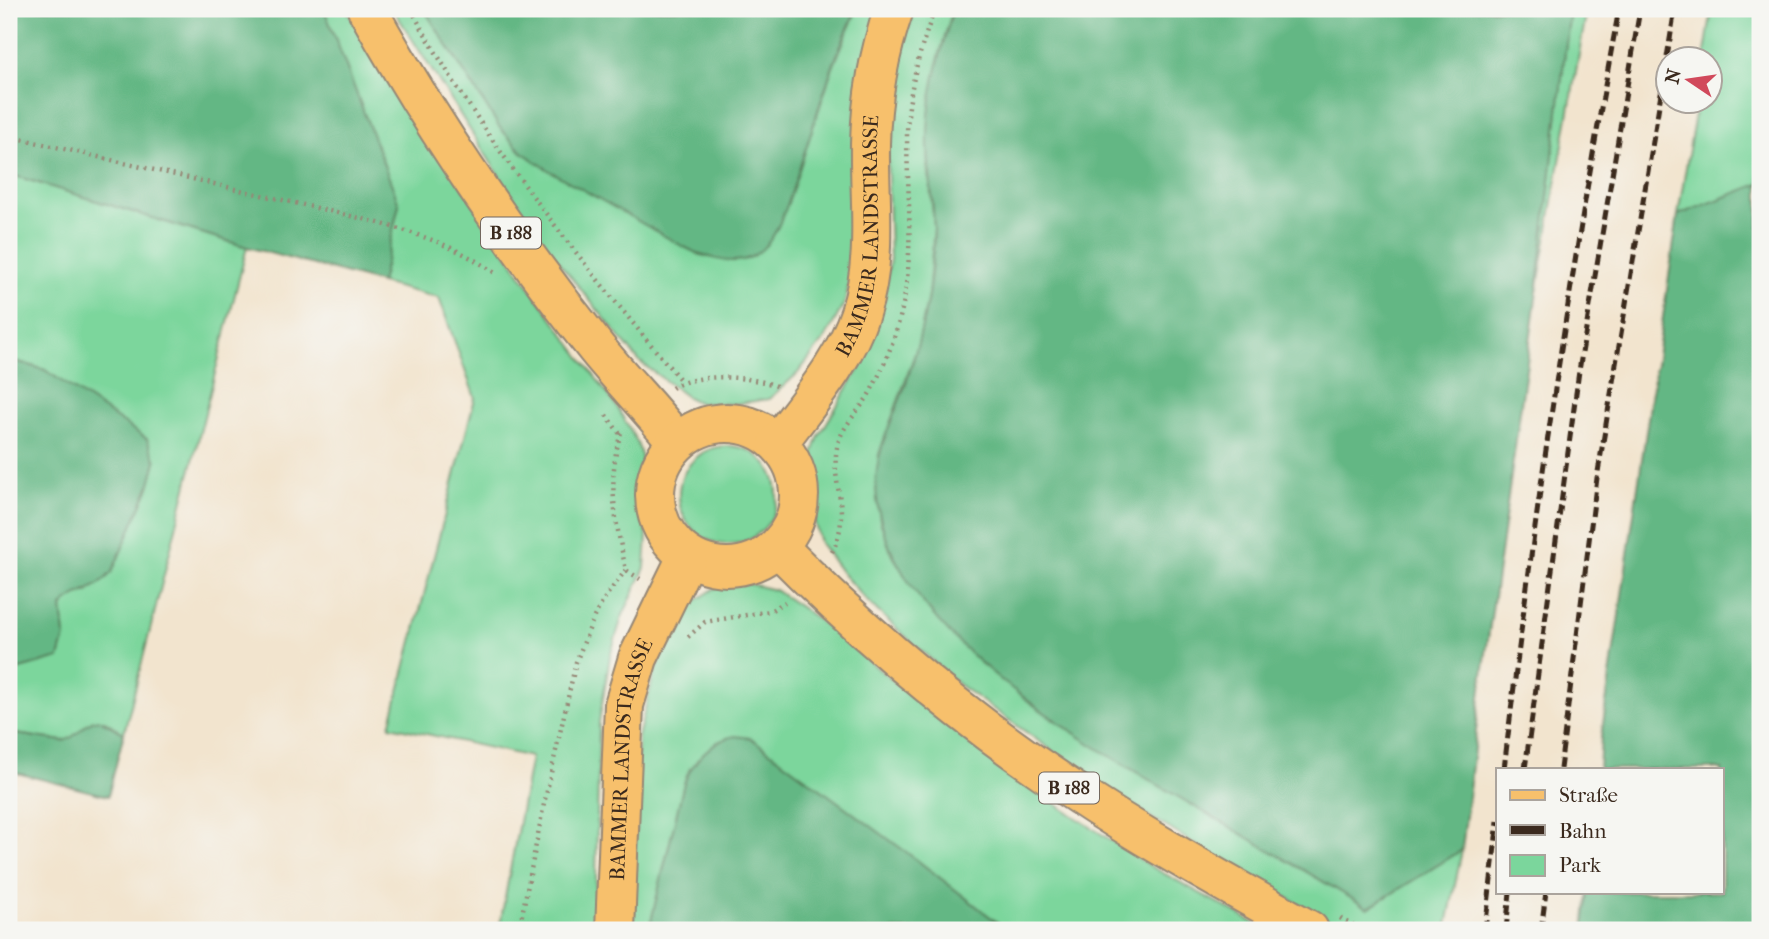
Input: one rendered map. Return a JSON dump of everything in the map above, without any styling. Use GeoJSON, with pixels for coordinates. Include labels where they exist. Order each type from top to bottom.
{"type":"FeatureCollection","features":[{"type":"Feature","properties":{"kind":"main road","name":"B 188"},"geometry":{"type":"LineString","coordinates":[[367,9],[443,136],[550,287],[599,351],[677,442]]}},
{"type":"Feature","properties":{"kind":"main road","name":"BAMMER LANDSTRASSE"},"geometry":{"type":"LineString","coordinates":[[778,443],[844,351],[860,313],[869,276],[873,237],[870,144],[873,96],[879,61],[894,9]]}},
{"type":"Feature","properties":{"kind":"main road"},"geometry":{"type":"LineString","coordinates":[[728,422],[763,432],[778,443],[797,476],[800,495],[790,532],[778,547],[758,561],[734,568],[710,567],[687,557],[668,539],[656,515],[654,489],[661,463],[677,442],[701,428],[728,422]]}},
{"type":"Feature","properties":{"kind":"main road","name":"B 188"},"geometry":{"type":"LineString","coordinates":[[778,547],[860,624],[930,684],[1021,755],[1133,830],[1309,930]]}},
{"type":"Feature","properties":{"kind":"main road","name":"BAMMER LANDSTRASSE"},"geometry":{"type":"LineString","coordinates":[[615,930],[624,705],[638,658],[687,557]]}},
{"type":"Feature","properties":{"kind":"path"},"geometry":{"type":"LineString","coordinates":[[411,9],[447,72],[504,157],[581,262],[682,382]]}},
{"type":"Feature","properties":{"kind":"path"},"geometry":{"type":"LineString","coordinates":[[9,136],[426,236],[455,247],[496,274]]}},
{"type":"Feature","properties":{"kind":"path"},"geometry":{"type":"LineString","coordinates":[[669,391],[682,382],[706,379],[769,383],[786,392]]}},
{"type":"Feature","properties":{"kind":"path"},"geometry":{"type":"LineString","coordinates":[[604,412],[620,434],[612,491],[615,522],[626,570],[644,583]]}},
{"type":"Feature","properties":{"kind":"path"},"geometry":{"type":"LineString","coordinates":[[826,558],[833,551],[842,511],[836,466],[837,444],[841,436]]}},
{"type":"Feature","properties":{"kind":"path"},"geometry":{"type":"LineString","coordinates":[[519,930],[576,662],[594,617],[626,570]]}},
{"type":"Feature","properties":{"kind":"path"},"geometry":{"type":"LineString","coordinates":[[705,622],[771,611],[791,598]]}},
{"type":"Feature","properties":{"kind":"green space"},"geometry":{"type":"Polygon","coordinates":[[[9,9],[324,9],[399,204],[381,283],[247,247],[9,174],[9,9]]]}},
{"type":"Feature","properties":{"kind":"green space"},"geometry":{"type":"Polygon","coordinates":[[[324,9],[346,9],[521,275],[617,407],[637,442],[642,459],[638,487],[640,515],[647,535],[645,568],[622,617],[610,656],[599,722],[595,930],[499,930],[531,757],[390,726],[475,398],[439,298],[381,283],[399,204],[324,9]]]}},
{"type":"Feature","properties":{"kind":"green space"},"geometry":{"type":"Polygon","coordinates":[[[393,9],[424,9],[500,128],[522,152],[550,171],[700,255],[730,260],[748,259],[772,238],[791,194],[832,70],[857,9],[878,9],[856,250],[845,302],[826,337],[797,374],[769,399],[734,404],[699,403],[639,361],[537,235],[393,9]]]}},
{"type":"Feature","properties":{"kind":"green space"},"geometry":{"type":"Polygon","coordinates":[[[424,9],[857,9],[834,64],[781,221],[771,239],[760,251],[743,260],[726,261],[684,247],[550,171],[522,152],[500,128],[424,9]]]}},
{"type":"Feature","properties":{"kind":"green space"},"geometry":{"type":"Polygon","coordinates":[[[914,9],[953,9],[938,60],[928,163],[934,227],[928,296],[918,345],[879,454],[876,485],[880,521],[892,555],[930,611],[979,662],[1054,719],[1147,778],[1368,908],[1462,850],[1446,930],[1378,930],[1366,923],[1363,930],[1348,930],[1247,876],[1118,797],[958,684],[870,604],[820,543],[814,520],[817,480],[812,456],[819,436],[862,364],[877,327],[884,299],[890,259],[887,142],[894,76],[914,9]]]}},
{"type":"Feature","properties":{"kind":"green space"},"geometry":{"type":"Polygon","coordinates":[[[953,9],[1570,9],[1537,291],[1481,689],[1462,850],[1368,908],[1101,751],[1048,716],[997,677],[951,634],[913,588],[887,539],[876,487],[876,474],[890,423],[915,353],[928,296],[934,227],[928,130],[930,102],[953,9]]]}},
{"type":"Feature","properties":{"kind":"green space"},"geometry":{"type":"Polygon","coordinates":[[[1570,9],[1587,9],[1537,291],[1570,9]]]}},
{"type":"Feature","properties":{"kind":"green space"},"geometry":{"type":"Polygon","coordinates":[[[1712,9],[1760,9],[1760,185],[1678,215],[1695,116],[1724,116],[1724,46],[1706,46],[1712,9]]]}},
{"type":"Feature","properties":{"kind":"green space"},"geometry":{"type":"Polygon","coordinates":[[[9,174],[247,247],[124,733],[105,721],[93,720],[70,740],[9,733],[9,672],[59,658],[65,636],[62,607],[70,597],[88,592],[112,572],[149,487],[156,461],[45,370],[9,359],[9,174]]]}},
{"type":"Feature","properties":{"kind":"green space"},"geometry":{"type":"Polygon","coordinates":[[[1759,184],[1760,930],[1584,930],[1588,894],[1724,894],[1724,768],[1599,768],[1601,737],[1678,215],[1759,184]]]}},
{"type":"Feature","properties":{"kind":"green space"},"geometry":{"type":"Polygon","coordinates":[[[9,359],[45,370],[147,439],[156,461],[149,487],[112,572],[99,584],[73,597],[62,607],[65,636],[59,658],[9,672],[9,359]]]}},
{"type":"Feature","properties":{"kind":"green space"},"geometry":{"type":"Polygon","coordinates":[[[728,446],[747,450],[762,461],[773,476],[777,495],[773,514],[762,529],[747,540],[728,544],[709,540],[694,529],[683,514],[679,495],[683,476],[694,461],[709,450],[728,446]]]}},
{"type":"Feature","properties":{"kind":"green space"},"geometry":{"type":"Polygon","coordinates":[[[750,584],[775,590],[812,615],[1045,797],[1150,866],[1267,930],[1007,930],[917,860],[690,768],[684,783],[649,930],[633,930],[638,737],[654,674],[673,628],[689,605],[717,587],[750,584]]]}},
{"type":"Feature","properties":{"kind":"green space"},"geometry":{"type":"Polygon","coordinates":[[[98,719],[124,733],[108,796],[9,771],[9,733],[63,741],[98,719]]]}},
{"type":"Feature","properties":{"kind":"green space"},"geometry":{"type":"Polygon","coordinates":[[[735,736],[751,738],[1007,930],[649,930],[684,783],[692,767],[704,753],[718,742],[735,736]]]}},
{"type":"Feature","properties":{"kind":"railway"},"geometry":{"type":"LineString","coordinates":[[1504,768],[1555,388],[1619,9]]}},
{"type":"Feature","properties":{"kind":"railway"},"geometry":{"type":"LineString","coordinates":[[1525,768],[1579,371],[1640,9]]}},
{"type":"Feature","properties":{"kind":"railway"},"geometry":{"type":"LineString","coordinates":[[1560,768],[1597,478],[1675,9]]}},
{"type":"Feature","properties":{"kind":"railway"},"geometry":{"type":"LineString","coordinates":[[1485,930],[1496,838]]}},
{"type":"Feature","properties":{"kind":"railway"},"geometry":{"type":"LineString","coordinates":[[1506,930],[1510,894]]}},
{"type":"Feature","properties":{"kind":"railway"},"geometry":{"type":"LineString","coordinates":[[1541,930],[1546,894]]}}]}
